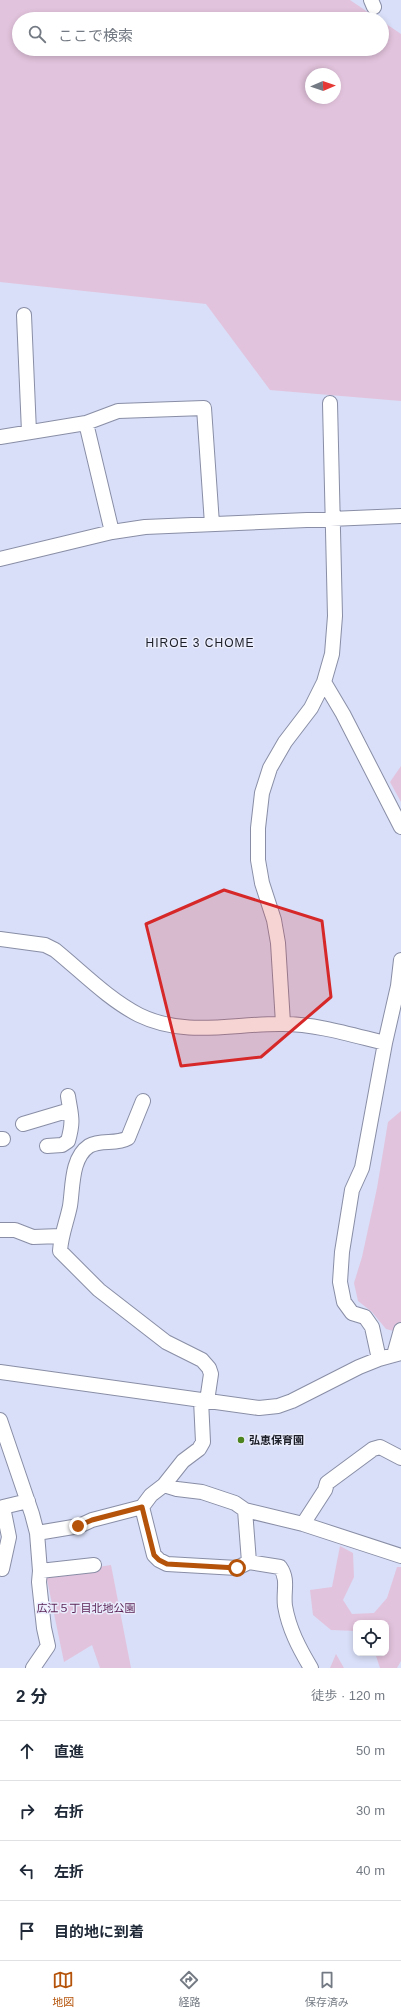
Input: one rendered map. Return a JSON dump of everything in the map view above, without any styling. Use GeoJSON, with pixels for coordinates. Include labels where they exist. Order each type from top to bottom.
{"type":"FeatureCollection","features":[{"type":"Feature","properties":{"kind":"street"},"geometry":{"type":"LineString","coordinates":[[24,315],[29,432]]}},
{"type":"Feature","properties":{"kind":"street"},"geometry":{"type":"LineString","coordinates":[[283,1024],[278,943],[274,920],[262,883],[258,860],[259,821],[262,793],[270,768],[285,742],[311,708],[324,682],[332,654],[335,616],[330,403]]}},
{"type":"Feature","properties":{"kind":"street"},"geometry":{"type":"LineString","coordinates":[[0,437],[86,423],[118,411],[204,408],[212,524]]}},
{"type":"Feature","properties":{"kind":"street"},"geometry":{"type":"LineString","coordinates":[[86,423],[112,532]]}},
{"type":"Feature","properties":{"kind":"street"},"geometry":{"type":"LineString","coordinates":[[0,559],[112,532],[144,527],[401,516]]}},
{"type":"Feature","properties":{"kind":"street"},"geometry":{"type":"LineString","coordinates":[[324,682],[343,714],[401,827]]}},
{"type":"Feature","properties":{"kind":"street"},"geometry":{"type":"LineString","coordinates":[[0,939],[45,945],[55,950],[116,1001],[140,1015],[179,1028],[205,1029],[283,1024],[312,1026],[385,1043]]}},
{"type":"Feature","properties":{"kind":"street"},"geometry":{"type":"LineString","coordinates":[[379,1359],[372,1327],[365,1317],[352,1313],[344,1302],[340,1282],[342,1252],[352,1190],[362,1168],[385,1043],[398,986],[401,960]]}},
{"type":"Feature","properties":{"kind":"street"},"geometry":{"type":"LineString","coordinates":[[37,1533],[78,1526],[92,1520],[142,1507],[150,1495],[164,1485],[183,1461],[199,1449],[203,1442],[204,1400],[211,1374],[209,1368],[202,1360],[166,1342],[99,1290],[62,1255],[60,1251],[61,1236],[70,1206],[71,1186],[82,1154],[89,1146],[95,1143],[123,1141],[128,1138],[143,1101]]}},
{"type":"Feature","properties":{"kind":"street"},"geometry":{"type":"LineString","coordinates":[[23,1124],[69,1103],[72,1114],[72,1127],[68,1142],[62,1145],[47,1146]]}},
{"type":"Feature","properties":{"kind":"street"},"geometry":{"type":"LineString","coordinates":[[68,1142],[82,1154]]}},
{"type":"Feature","properties":{"kind":"street"},"geometry":{"type":"LineString","coordinates":[[0,1230],[15,1230],[33,1237],[61,1236]]}},
{"type":"Feature","properties":{"kind":"street"},"geometry":{"type":"LineString","coordinates":[[0,1372],[259,1408],[278,1406],[379,1359],[397,1354],[401,1330]]}},
{"type":"Feature","properties":{"kind":"street"},"geometry":{"type":"LineString","coordinates":[[0,1420],[5,1447],[28,1502],[37,1533],[40,1571],[38,1582],[48,1646],[33,1668]]}},
{"type":"Feature","properties":{"kind":"street"},"geometry":{"type":"LineString","coordinates":[[303,1524],[325,1490],[327,1483],[373,1449],[380,1447],[401,1458]]}},
{"type":"Feature","properties":{"kind":"street"},"geometry":{"type":"LineString","coordinates":[[164,1485],[176,1489],[202,1492],[234,1503],[246,1510],[303,1524],[401,1556]]}},
{"type":"Feature","properties":{"kind":"street"},"geometry":{"type":"LineString","coordinates":[[2,1569],[9,1537],[3,1506],[28,1502]]}},
{"type":"Feature","properties":{"kind":"street"},"geometry":{"type":"LineString","coordinates":[[142,1507],[154,1555],[159,1560],[167,1564],[237,1568],[249,1562],[280,1567],[285,1574],[285,1605],[294,1639],[311,1668]]}},
{"type":"Feature","properties":{"kind":"street"},"geometry":{"type":"LineString","coordinates":[[246,1510],[249,1562]]}},
{"type":"Feature","properties":{"kind":"street"},"geometry":{"type":"LineString","coordinates":[[40,1571],[94,1565]]}},
{"type":"Feature","properties":{"kind":"highlighted area"},"geometry":{"type":"Polygon","coordinates":[[[224,890],[322,921],[331,997],[261,1057],[181,1066],[146,924],[224,890]]]}},
{"type":"Feature","properties":{"kind":"green space"},"geometry":{"type":"Polygon","coordinates":[[[0,0],[350,0],[368,12],[12,12],[12,56],[389,56],[389,26],[401,34],[401,401],[270,390],[206,304],[0,282],[0,0]]]}},
{"type":"Feature","properties":{"kind":"green space"},"geometry":{"type":"Polygon","coordinates":[[[401,766],[401,802],[390,782],[401,766]]]}},
{"type":"Feature","properties":{"kind":"green space"},"geometry":{"type":"Polygon","coordinates":[[[401,1111],[401,1333],[386,1329],[372,1312],[358,1301],[354,1283],[362,1257],[377,1188],[388,1122],[401,1111]]]}},
{"type":"Feature","properties":{"kind":"green space"},"geometry":{"type":"Polygon","coordinates":[[[340,1546],[353,1553],[354,1577],[343,1600],[352,1614],[374,1613],[387,1598],[397,1567],[401,1567],[401,1661],[397,1668],[380,1668],[376,1656],[389,1656],[389,1620],[353,1620],[353,1631],[331,1630],[313,1615],[310,1590],[332,1587],[340,1546]]]}},
{"type":"Feature","properties":{"kind":"green space","name":"広江５丁目北地公園"},"geometry":{"type":"Polygon","coordinates":[[[111,1565],[131,1668],[100,1668],[92,1645],[64,1662],[46,1575],[111,1565]]]}},
{"type":"Feature","properties":{"kind":"green space"},"geometry":{"type":"Polygon","coordinates":[[[336,1654],[344,1668],[330,1668],[336,1654]]]}},
{"type":"Feature","properties":{"kind":"place","name":"弘恵保育園"},"geometry":{"type":"Point","coordinates":[241,1440]}},
{"type":"Feature","properties":{"kind":"district","name":"HIROE 3 CHOME"},"geometry":{"type":"Point","coordinates":[200,643]}},
{"type":"Feature","properties":{"kind":"route"},"geometry":{"type":"LineString","coordinates":[[78,1526],[92,1520],[142,1507],[154,1555],[159,1560],[167,1564],[237,1568]]}}]}
